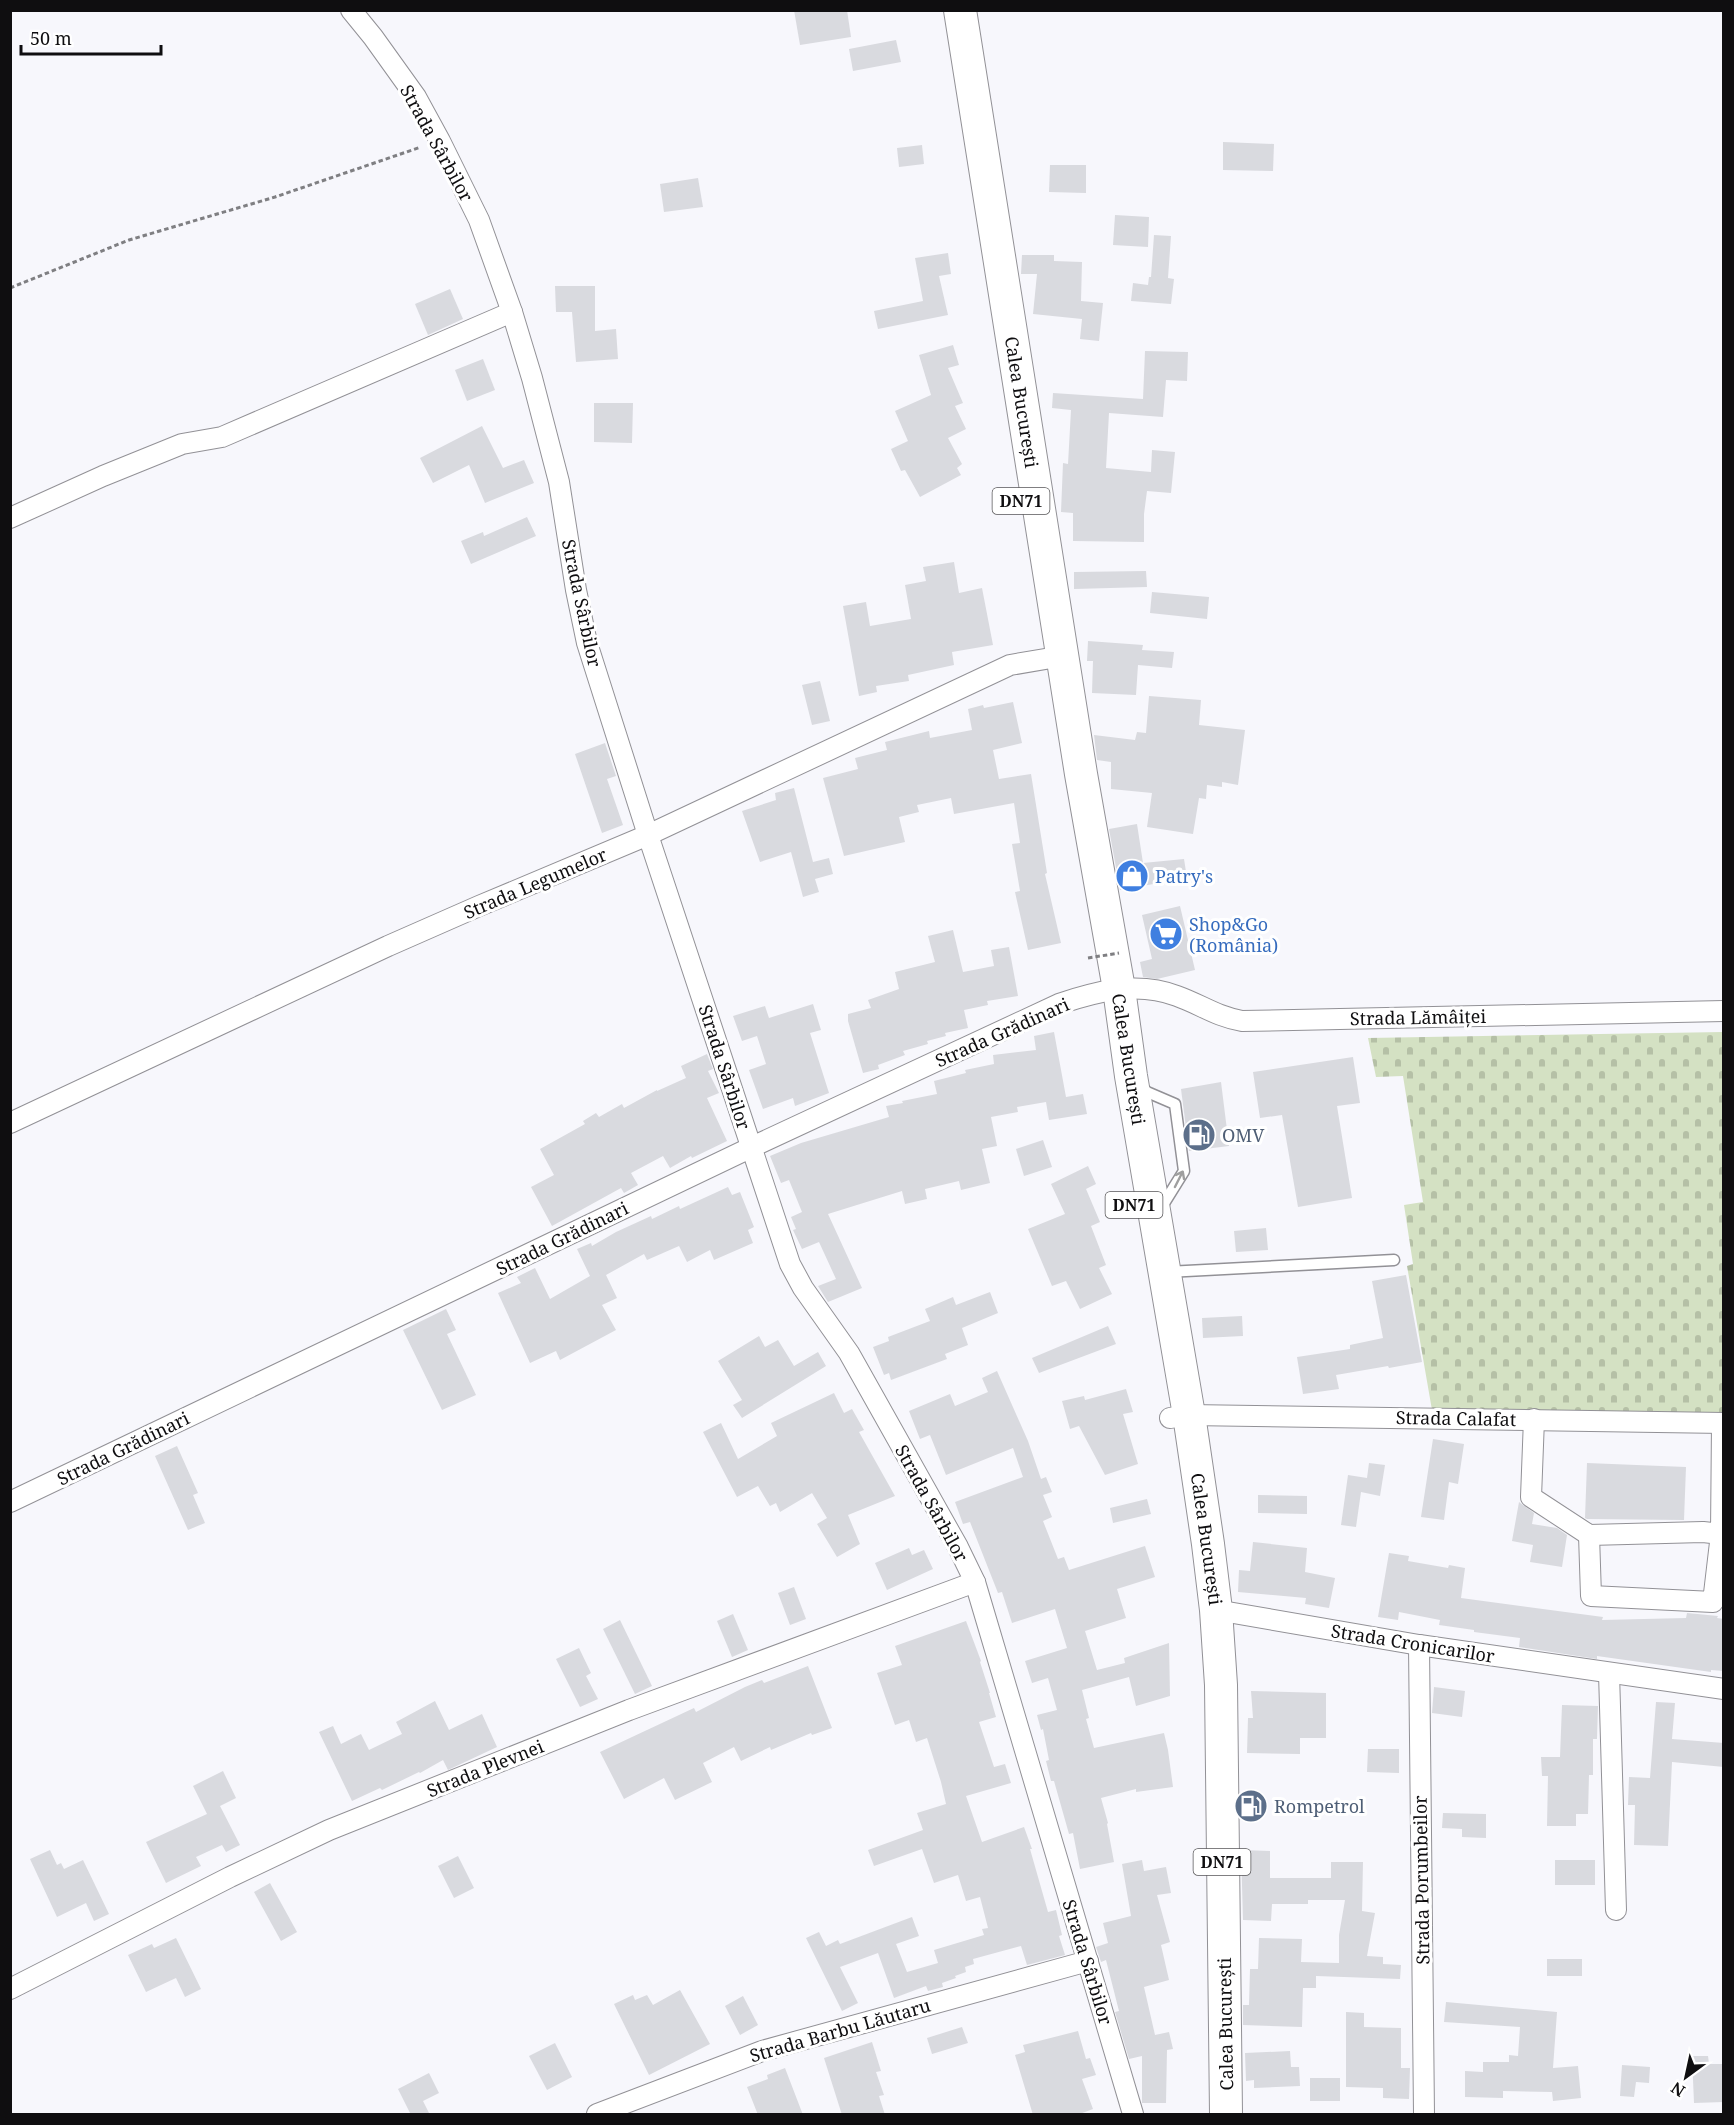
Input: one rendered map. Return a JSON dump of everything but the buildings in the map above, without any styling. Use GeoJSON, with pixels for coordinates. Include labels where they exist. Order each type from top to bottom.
{"type":"FeatureCollection","features":[{"type":"Feature","properties":{"kind":"main road","name":"Calea București"},"geometry":{"type":"LineString","coordinates":[[941,10],[1054,657],[1081,774],[1110,991],[1180,1416],[1207,1611],[1221,1684],[1226,2115]]}},
{"type":"Feature","properties":{"kind":"main road","name":"Calea București"},"geometry":{"type":"LineString","coordinates":[[960,10],[1054,657]]}},
{"type":"Feature","properties":{"kind":"main road","name":"Calea București"},"geometry":{"type":"LineString","coordinates":[[1110,991],[1131,1076],[1166,1272],[1180,1416]]}},
{"type":"Feature","properties":{"kind":"main road","name":"Calea București"},"geometry":{"type":"LineString","coordinates":[[1204,2115],[1201,1688],[1207,1611]]}},
{"type":"Feature","properties":{"kind":"street","name":"Strada Sârbilor"},"geometry":{"type":"LineString","coordinates":[[351,10],[416,97],[479,220],[512,312],[559,482],[587,643],[648,836],[790,1264],[803,1288],[849,1353],[958,1547],[975,1582],[1132,2115]]}},
{"type":"Feature","properties":{"kind":"street"},"geometry":{"type":"LineString","coordinates":[[10,518],[103,476],[182,444],[222,437],[512,312]]}},
{"type":"Feature","properties":{"kind":"street","name":"Strada Legumelor"},"geometry":{"type":"LineString","coordinates":[[10,1123],[378,951],[490,901],[648,836],[1010,665],[1054,657]]}},
{"type":"Feature","properties":{"kind":"street","name":"Strada Lămâiței"},"geometry":{"type":"LineString","coordinates":[[1110,991],[1137,988],[1177,996],[1223,1018],[1242,1021],[1724,1011]]}},
{"type":"Feature","properties":{"kind":"street","name":"Strada Grădinari"},"geometry":{"type":"LineString","coordinates":[[10,1502],[752,1147],[1059,1004],[1110,991]]}},
{"type":"Feature","properties":{"kind":"street","name":"Strada Calafat"},"geometry":{"type":"LineString","coordinates":[[1180,1416],[1723,1423]]}},
{"type":"Feature","properties":{"kind":"street"},"geometry":{"type":"LineString","coordinates":[[1534,1419],[1531,1497],[1589,1535],[1702,1532],[1721,1534]]}},
{"type":"Feature","properties":{"kind":"street"},"geometry":{"type":"LineString","coordinates":[[1589,1535],[1591,1596],[1713,1602],[1721,1534],[1723,1423]]}},
{"type":"Feature","properties":{"kind":"street","name":"Strada Plevnei"},"geometry":{"type":"LineString","coordinates":[[10,1989],[230,1877],[329,1830],[629,1710],[975,1582]]}},
{"type":"Feature","properties":{"kind":"street","name":"Strada Cronicarilor"},"geometry":{"type":"LineString","coordinates":[[1207,1611],[1419,1645],[1724,1689]]}},
{"type":"Feature","properties":{"kind":"street","name":"Strada Porumbeilor"},"geometry":{"type":"LineString","coordinates":[[1419,1645],[1424,2115]]}},
{"type":"Feature","properties":{"kind":"street"},"geometry":{"type":"LineString","coordinates":[[1609,1673],[1617,1910]]}},
{"type":"Feature","properties":{"kind":"street","name":"Strada Barbu Lăutaru"},"geometry":{"type":"LineString","coordinates":[[597,2115],[762,2051],[1088,1961]]}},
{"type":"Feature","properties":{"kind":"lane"},"geometry":{"type":"LineString","coordinates":[[1166,1272],[1394,1260]]}},
{"type":"Feature","properties":{"kind":"path"},"geometry":{"type":"LineString","coordinates":[[10,288],[129,240],[275,197],[440,141]]}},
{"type":"Feature","properties":{"kind":"path"},"geometry":{"type":"LineString","coordinates":[[1088,958],[1119,953]]}},
{"type":"Feature","properties":{"kind":"green space"},"geometry":{"type":"Polygon","coordinates":[[[1723,1032],[1723,1414],[1432,1410],[1407,1266],[1413,1264],[1404,1205],[1423,1202],[1403,1076],[1376,1077],[1368,1038],[1723,1032]]]}},
{"type":"Feature","properties":{"kind":"place","name":"Patry's"},"geometry":{"type":"Point","coordinates":[1132,876]}},
{"type":"Feature","properties":{"kind":"place","name":"Shop&Go (România)"},"geometry":{"type":"Point","coordinates":[1166,934]}},
{"type":"Feature","properties":{"kind":"place","name":"OMV"},"geometry":{"type":"Point","coordinates":[1199,1135]}},
{"type":"Feature","properties":{"kind":"place","name":"Rompetrol"},"geometry":{"type":"Point","coordinates":[1251,1806]}}]}
